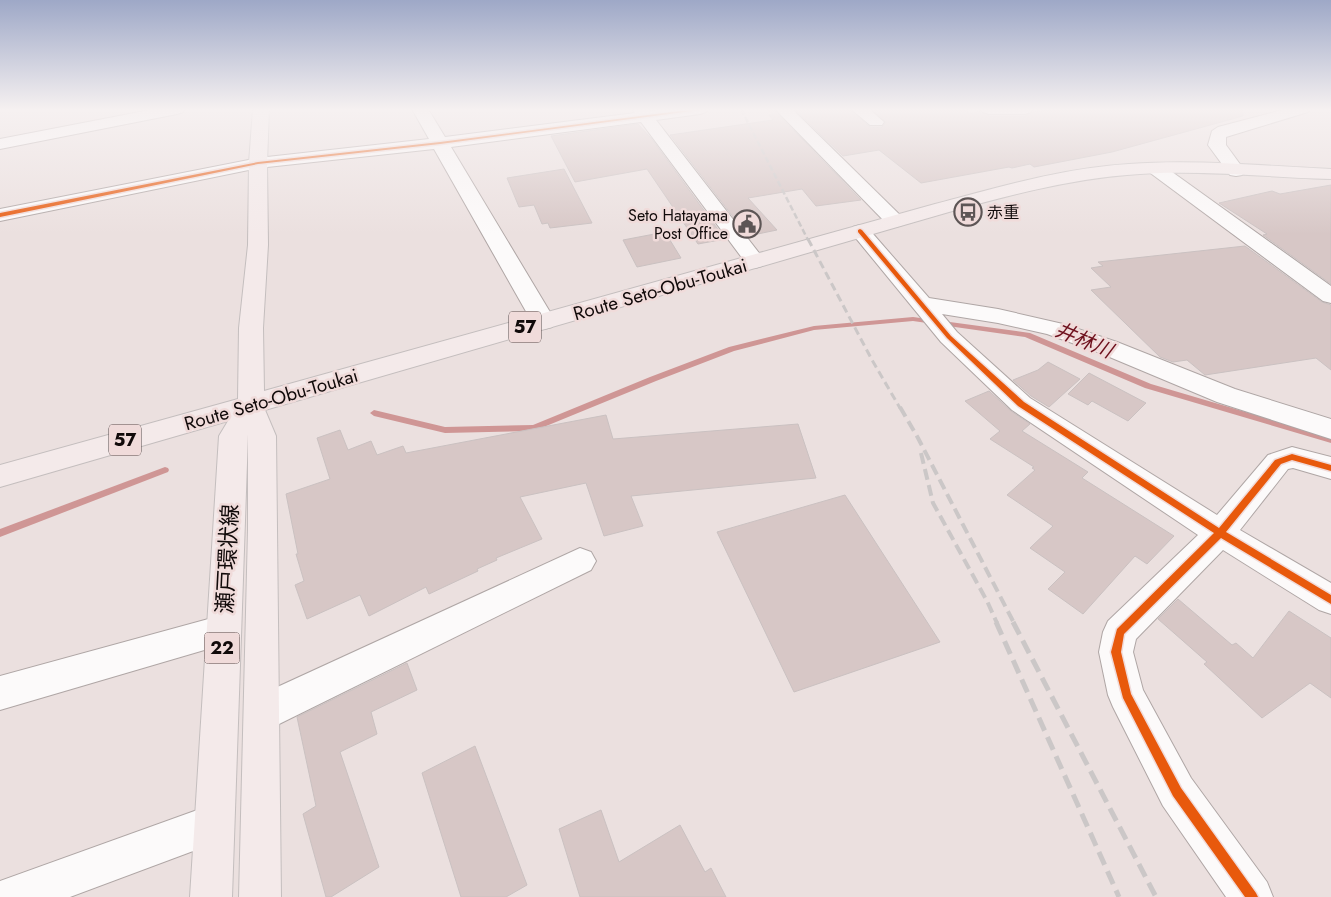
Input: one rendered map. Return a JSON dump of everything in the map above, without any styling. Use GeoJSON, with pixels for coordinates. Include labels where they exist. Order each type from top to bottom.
{"type":"FeatureCollection","features":[{"type":"Feature","properties":{"kind":"main road","name":"瀬戸環状線"},"geometry":{"type":"LineString","coordinates":[[259,151],[258,245],[252,328],[250,404],[262,436],[264,530],[260,897]]}},
{"type":"Feature","properties":{"kind":"main road","name":"Route Seto-Obu-Toukai"},"geometry":{"type":"LineString","coordinates":[[0,476],[895,221],[1051,180],[1104,172],[1155,168],[1331,174]]}},
{"type":"Feature","properties":{"kind":"main road","name":"瀬戸環状線"},"geometry":{"type":"LineString","coordinates":[[211,897],[233,436],[250,404]]}},
{"type":"Feature","properties":{"kind":"street"},"geometry":{"type":"LineString","coordinates":[[0,215],[258,163],[368,151]]}},
{"type":"Feature","properties":{"kind":"street"},"geometry":{"type":"LineString","coordinates":[[445,151],[544,322]]}},
{"type":"Feature","properties":{"kind":"street"},"geometry":{"type":"LineString","coordinates":[[671,151],[755,262]]}},
{"type":"Feature","properties":{"kind":"street"},"geometry":{"type":"LineString","coordinates":[[825,151],[895,221]]}},
{"type":"Feature","properties":{"kind":"street"},"geometry":{"type":"LineString","coordinates":[[1221,151],[1236,171]]}},
{"type":"Feature","properties":{"kind":"street"},"geometry":{"type":"LineString","coordinates":[[1155,168],[1331,296]]}},
{"type":"Feature","properties":{"kind":"street"},"geometry":{"type":"LineString","coordinates":[[860,231],[949,337],[1021,404],[1220,533],[1331,600]]}},
{"type":"Feature","properties":{"kind":"street"},"geometry":{"type":"LineString","coordinates":[[921,304],[988,312],[1074,335],[1213,391],[1296,420],[1331,429]]}},
{"type":"Feature","properties":{"kind":"street"},"geometry":{"type":"LineString","coordinates":[[1252,897],[1177,792],[1126,696],[1116,652],[1120,632],[1220,533],[1278,462],[1292,457],[1331,468]]}},
{"type":"Feature","properties":{"kind":"street"},"geometry":{"type":"LineString","coordinates":[[262,713],[580,561]]}},
{"type":"Feature","properties":{"kind":"street"},"geometry":{"type":"LineString","coordinates":[[0,694],[223,630]]}},
{"type":"Feature","properties":{"kind":"street"},"geometry":{"type":"LineString","coordinates":[[12,897],[214,824]]}},
{"type":"Feature","properties":{"kind":"building"},"geometry":{"type":"Polygon","coordinates":[[[559,151],[660,151],[725,239],[698,244],[647,169],[575,182],[559,151]]]}},
{"type":"Feature","properties":{"kind":"building"},"geometry":{"type":"Polygon","coordinates":[[[682,151],[813,151],[861,200],[816,206],[802,189],[748,198],[777,230],[748,236],[682,151]]]}},
{"type":"Feature","properties":{"kind":"building"},"geometry":{"type":"Polygon","coordinates":[[[838,151],[874,151],[843,156],[838,151]]]}},
{"type":"Feature","properties":{"kind":"building"},"geometry":{"type":"Polygon","coordinates":[[[880,151],[1116,151],[1034,167],[1030,164],[921,183],[880,151]]]}},
{"type":"Feature","properties":{"kind":"building"},"geometry":{"type":"Polygon","coordinates":[[[564,169],[592,223],[550,228],[548,223],[542,224],[534,205],[519,207],[507,178],[564,169]]]}},
{"type":"Feature","properties":{"kind":"building"},"geometry":{"type":"Polygon","coordinates":[[[1331,185],[1331,284],[1263,235],[1267,234],[1219,203],[1272,191],[1280,194],[1331,185]]]}},
{"type":"Feature","properties":{"kind":"building"},"geometry":{"type":"Polygon","coordinates":[[[665,232],[681,258],[637,267],[623,240],[665,232]]]}},
{"type":"Feature","properties":{"kind":"building"},"geometry":{"type":"Polygon","coordinates":[[[1245,246],[1322,302],[1331,305],[1331,370],[1316,358],[1205,375],[1187,360],[1173,362],[1160,357],[1091,290],[1111,287],[1091,268],[1103,266],[1098,262],[1245,246]]]}},
{"type":"Feature","properties":{"kind":"building"},"geometry":{"type":"Polygon","coordinates":[[[1048,362],[1080,379],[1049,407],[1031,396],[1013,380],[1038,370],[1048,362]]]}},
{"type":"Feature","properties":{"kind":"building"},"geometry":{"type":"Polygon","coordinates":[[[1089,373],[1146,403],[1128,421],[1092,401],[1088,405],[1068,394],[1089,373]]]}},
{"type":"Feature","properties":{"kind":"building"},"geometry":{"type":"Polygon","coordinates":[[[989,391],[1011,411],[1030,424],[1022,431],[1088,472],[1082,478],[1174,536],[1147,564],[1135,556],[1083,614],[1048,589],[1065,572],[1030,548],[1053,526],[1007,495],[1035,470],[1032,468],[1034,467],[990,439],[1000,431],[965,401],[989,391]]]}},
{"type":"Feature","properties":{"kind":"building"},"geometry":{"type":"Polygon","coordinates":[[[606,415],[613,439],[798,424],[816,478],[631,496],[643,526],[604,536],[586,483],[520,497],[542,539],[496,558],[497,560],[477,569],[478,571],[429,594],[426,587],[369,616],[360,595],[307,619],[295,585],[304,581],[296,554],[298,554],[286,494],[330,479],[317,438],[340,430],[348,450],[371,441],[377,455],[403,446],[406,453],[606,415]]]}},
{"type":"Feature","properties":{"kind":"building"},"geometry":{"type":"Polygon","coordinates":[[[845,495],[940,642],[794,692],[717,532],[845,495]]]}},
{"type":"Feature","properties":{"kind":"building"},"geometry":{"type":"Polygon","coordinates":[[[1178,599],[1232,645],[1236,643],[1253,658],[1289,611],[1331,638],[1331,698],[1310,683],[1262,718],[1204,664],[1207,662],[1158,619],[1178,599]]]}},
{"type":"Feature","properties":{"kind":"building"},"geometry":{"type":"Polygon","coordinates":[[[407,663],[417,690],[371,712],[377,734],[340,752],[379,867],[331,897],[326,897],[303,814],[316,806],[297,717],[407,663]]]}},
{"type":"Feature","properties":{"kind":"building"},"geometry":{"type":"Polygon","coordinates":[[[475,746],[527,885],[506,897],[461,897],[422,773],[475,746]]]}},
{"type":"Feature","properties":{"kind":"building"},"geometry":{"type":"Polygon","coordinates":[[[601,810],[619,862],[680,825],[705,872],[711,868],[726,897],[580,897],[559,829],[601,810]]]}},
{"type":"Feature","properties":{"kind":"waterway","name":"井林川"},"geometry":{"type":"LineString","coordinates":[[374,413],[445,430],[534,428],[732,349],[814,328],[913,319],[1027,335],[1148,386],[1331,440]]}},
{"type":"Feature","properties":{"kind":"waterway"},"geometry":{"type":"LineString","coordinates":[[0,533],[165,470]]}},
{"type":"Feature","properties":{"kind":"railway"},"geometry":{"type":"LineString","coordinates":[[762,151],[808,240]]}},
{"type":"Feature","properties":{"kind":"railway"},"geometry":{"type":"LineString","coordinates":[[808,239],[872,360],[900,408]]}},
{"type":"Feature","properties":{"kind":"railway"},"geometry":{"type":"LineString","coordinates":[[900,407],[1014,623]]}},
{"type":"Feature","properties":{"kind":"railway"},"geometry":{"type":"LineString","coordinates":[[921,453],[933,503],[987,601],[997,623]]}},
{"type":"Feature","properties":{"kind":"railway"},"geometry":{"type":"LineString","coordinates":[[996,622],[1119,897]]}},
{"type":"Feature","properties":{"kind":"railway"},"geometry":{"type":"LineString","coordinates":[[1013,622],[1156,897]]}},
{"type":"Feature","properties":{"kind":"cycle path"},"geometry":{"type":"LineString","coordinates":[[0,215],[258,163],[368,151]]}},
{"type":"Feature","properties":{"kind":"cycle path"},"geometry":{"type":"LineString","coordinates":[[860,231],[949,337],[1021,404],[1220,533],[1331,600]]}},
{"type":"Feature","properties":{"kind":"cycle path"},"geometry":{"type":"LineString","coordinates":[[1252,897],[1177,792],[1126,695],[1116,652],[1120,632],[1220,533],[1278,462],[1292,457],[1331,468]]}},
{"type":"Feature","properties":{"kind":"place","name":"赤重"},"geometry":{"type":"Point","coordinates":[968,212]}},
{"type":"Feature","properties":{"kind":"place","name":"Seto Hatayama Post Office"},"geometry":{"type":"Point","coordinates":[747,224]}}]}
